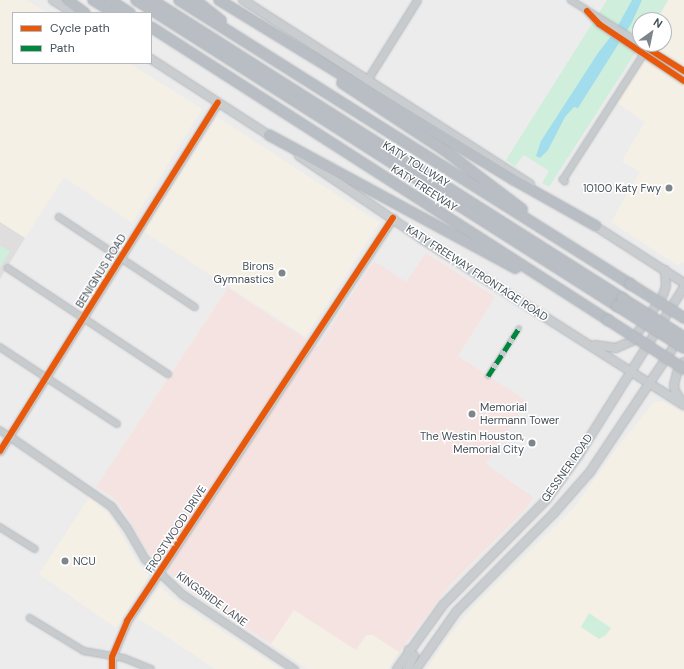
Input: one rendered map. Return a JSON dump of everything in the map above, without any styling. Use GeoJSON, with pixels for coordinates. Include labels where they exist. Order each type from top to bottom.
{"type":"FeatureCollection","features":[{"type":"Feature","properties":{"kind":"highway"},"geometry":{"type":"LineString","coordinates":[[67,0],[84,12]]}},
{"type":"Feature","properties":{"kind":"highway"},"geometry":{"type":"LineString","coordinates":[[93,0],[113,12]]}},
{"type":"Feature","properties":{"kind":"highway"},"geometry":{"type":"LineString","coordinates":[[110,0],[128,12]]}},
{"type":"Feature","properties":{"kind":"highway","name":"KATY TOLLWAY"},"geometry":{"type":"LineString","coordinates":[[136,0],[620,302],[684,338]]}},
{"type":"Feature","properties":{"kind":"highway","name":"KATY TOLLWAY"},"geometry":{"type":"LineString","coordinates":[[152,0],[620,302],[684,348]]}},
{"type":"Feature","properties":{"kind":"highway"},"geometry":{"type":"LineString","coordinates":[[179,0],[684,318]]}},
{"type":"Feature","properties":{"kind":"highway"},"geometry":{"type":"LineString","coordinates":[[195,0],[268,57]]}},
{"type":"Feature","properties":{"kind":"highway"},"geometry":{"type":"LineString","coordinates":[[218,0],[444,150],[576,250]]}},
{"type":"Feature","properties":{"kind":"highway"},"geometry":{"type":"LineString","coordinates":[[218,0],[514,180],[596,226]]}},
{"type":"Feature","properties":{"kind":"highway","name":"KATY FREEWAY"},"geometry":{"type":"LineString","coordinates":[[152,28],[684,369]]}},
{"type":"Feature","properties":{"kind":"highway"},"geometry":{"type":"LineString","coordinates":[[152,34],[211,66]]}},
{"type":"Feature","properties":{"kind":"highway"},"geometry":{"type":"LineString","coordinates":[[269,135],[492,257],[557,288]]}},
{"type":"Feature","properties":{"kind":"main road"},"geometry":{"type":"LineString","coordinates":[[53,0],[72,12]]}},
{"type":"Feature","properties":{"kind":"main road"},"geometry":{"type":"LineString","coordinates":[[243,0],[684,283]]}},
{"type":"Feature","properties":{"kind":"main road","name":"KATY FREEWAY FRONTAGE ROAD"},"geometry":{"type":"LineString","coordinates":[[152,60],[269,135],[393,218],[684,405]]}},
{"type":"Feature","properties":{"kind":"main road"},"geometry":{"type":"LineString","coordinates":[[586,342],[616,348],[632,341],[663,295],[666,286],[665,270]]}},
{"type":"Feature","properties":{"kind":"main road","name":"GESSNER ROAD"},"geometry":{"type":"LineString","coordinates":[[397,669],[409,650],[443,605],[547,499],[578,456],[630,370],[684,287]]}},
{"type":"Feature","properties":{"kind":"main road","name":"GESSNER ROAD"},"geometry":{"type":"LineString","coordinates":[[416,669],[456,612],[554,513],[590,472],[648,382],[684,332]]}},
{"type":"Feature","properties":{"kind":"main road"},"geometry":{"type":"LineString","coordinates":[[684,362],[677,373],[674,385],[675,392],[684,405]]}},
{"type":"Feature","properties":{"kind":"main road"},"geometry":{"type":"LineString","coordinates":[[407,669],[414,656],[409,650]]}},
{"type":"Feature","properties":{"kind":"street"},"geometry":{"type":"LineString","coordinates":[[367,80],[417,0]]}},
{"type":"Feature","properties":{"kind":"street"},"geometry":{"type":"LineString","coordinates":[[571,0],[600,22],[632,40]]}},
{"type":"Feature","properties":{"kind":"street"},"geometry":{"type":"LineString","coordinates":[[652,52],[684,71]]}},
{"type":"Feature","properties":{"kind":"street"},"geometry":{"type":"LineString","coordinates":[[565,182],[563,180],[567,173],[644,54],[684,81]]}},
{"type":"Feature","properties":{"kind":"street","name":"BENIGNUS ROAD"},"geometry":{"type":"LineString","coordinates":[[0,451],[218,102]]}},
{"type":"Feature","properties":{"kind":"street"},"geometry":{"type":"LineString","coordinates":[[59,217],[195,307]]}},
{"type":"Feature","properties":{"kind":"street","name":"FROSTWOOD DRIVE"},"geometry":{"type":"LineString","coordinates":[[112,669],[112,657],[127,621],[393,218]]}},
{"type":"Feature","properties":{"kind":"street"},"geometry":{"type":"LineString","coordinates":[[8,268],[168,374]]}},
{"type":"Feature","properties":{"kind":"street"},"geometry":{"type":"LineString","coordinates":[[488,376],[519,328]]}},
{"type":"Feature","properties":{"kind":"street"},"geometry":{"type":"LineString","coordinates":[[0,347],[117,424]]}},
{"type":"Feature","properties":{"kind":"street","name":"KINGSRIDE LANE"},"geometry":{"type":"LineString","coordinates":[[0,430],[111,506],[145,559],[159,573],[194,602],[294,669]]}},
{"type":"Feature","properties":{"kind":"street"},"geometry":{"type":"LineString","coordinates":[[0,527],[35,548]]}},
{"type":"Feature","properties":{"kind":"street"},"geometry":{"type":"LineString","coordinates":[[30,618],[84,651],[124,658],[151,669]]}},
{"type":"Feature","properties":{"kind":"shaded area"},"geometry":{"type":"Polygon","coordinates":[[[0,0],[26,0],[46,12],[12,12],[12,64],[131,64],[202,109],[132,223],[64,177],[25,238],[0,222],[0,0]]]}},
{"type":"Feature","properties":{"kind":"shaded area"},"geometry":{"type":"Polygon","coordinates":[[[669,0],[684,0],[684,262],[677,265],[611,222],[640,172],[622,161],[645,122],[616,102],[649,52],[672,52],[672,12],[662,12],[669,0]]]}},
{"type":"Feature","properties":{"kind":"shaded area"},"geometry":{"type":"Polygon","coordinates":[[[217,117],[380,223],[306,337],[143,231],[217,117]]]}},
{"type":"Feature","properties":{"kind":"shaded area"},"geometry":{"type":"Polygon","coordinates":[[[0,222],[25,238],[0,279],[0,222]]]}},
{"type":"Feature","properties":{"kind":"shaded area"},"geometry":{"type":"Polygon","coordinates":[[[426,253],[495,297],[458,356],[527,401],[486,464],[533,497],[526,509],[449,586],[399,652],[373,635],[366,635],[356,650],[294,610],[271,644],[192,592],[156,561],[148,552],[125,512],[114,498],[96,487],[228,288],[318,347],[374,261],[406,282],[426,253]]]}},
{"type":"Feature","properties":{"kind":"shaded area"},"geometry":{"type":"Polygon","coordinates":[[[662,401],[684,413],[684,669],[427,669],[448,637],[477,603],[573,509],[617,448],[654,402],[662,401]]]}},
{"type":"Feature","properties":{"kind":"shaded area"},"geometry":{"type":"Polygon","coordinates":[[[90,496],[110,515],[137,562],[148,573],[148,577],[116,628],[39,574],[90,496]]]}},
{"type":"Feature","properties":{"kind":"shaded area"},"geometry":{"type":"Polygon","coordinates":[[[160,586],[175,600],[280,669],[215,669],[138,618],[160,586]]]}},
{"type":"Feature","properties":{"kind":"shaded area"},"geometry":{"type":"Polygon","coordinates":[[[294,609],[356,650],[366,635],[373,635],[399,652],[388,669],[308,669],[271,644],[294,609]]]}},
{"type":"Feature","properties":{"kind":"green space"},"geometry":{"type":"Polygon","coordinates":[[[607,0],[668,0],[661,12],[632,12],[632,52],[636,52],[549,187],[542,183],[549,171],[524,155],[515,166],[506,160],[607,0]]]}},
{"type":"Feature","properties":{"kind":"green space"},"geometry":{"type":"Polygon","coordinates":[[[0,245],[10,251],[0,268],[0,245]]]}},
{"type":"Feature","properties":{"kind":"green space"},"geometry":{"type":"Polygon","coordinates":[[[589,613],[611,628],[606,635],[599,639],[581,627],[589,613]]]}},
{"type":"Feature","properties":{"kind":"water"},"geometry":{"type":"Polygon","coordinates":[[[632,0],[642,0],[636,12],[632,12],[631,24],[578,108],[574,107],[565,117],[548,150],[540,158],[536,156],[541,141],[598,53],[615,31],[632,0]]]}},
{"type":"Feature","properties":{"kind":"marked path"},"geometry":{"type":"LineString","coordinates":[[488,376],[519,328]]}},
{"type":"Feature","properties":{"kind":"cycle path"},"geometry":{"type":"LineString","coordinates":[[587,11],[599,24],[684,81]]}},
{"type":"Feature","properties":{"kind":"cycle path"},"geometry":{"type":"LineString","coordinates":[[654,52],[684,71]]}},
{"type":"Feature","properties":{"kind":"cycle path"},"geometry":{"type":"LineString","coordinates":[[0,451],[218,102]]}},
{"type":"Feature","properties":{"kind":"cycle path"},"geometry":{"type":"LineString","coordinates":[[112,669],[112,657],[127,621],[393,218]]}},
{"type":"Feature","properties":{"kind":"place","name":"10100 Katy Fwy"},"geometry":{"type":"Point","coordinates":[669,188]}},
{"type":"Feature","properties":{"kind":"place","name":"Birons Gymnastics"},"geometry":{"type":"Point","coordinates":[282,273]}},
{"type":"Feature","properties":{"kind":"place","name":"Memorial Hermann Tower"},"geometry":{"type":"Point","coordinates":[472,414]}},
{"type":"Feature","properties":{"kind":"place","name":"The Westin Houston, Memorial City"},"geometry":{"type":"Point","coordinates":[532,443]}},
{"type":"Feature","properties":{"kind":"place","name":"NCU"},"geometry":{"type":"Point","coordinates":[65,561]}}]}
